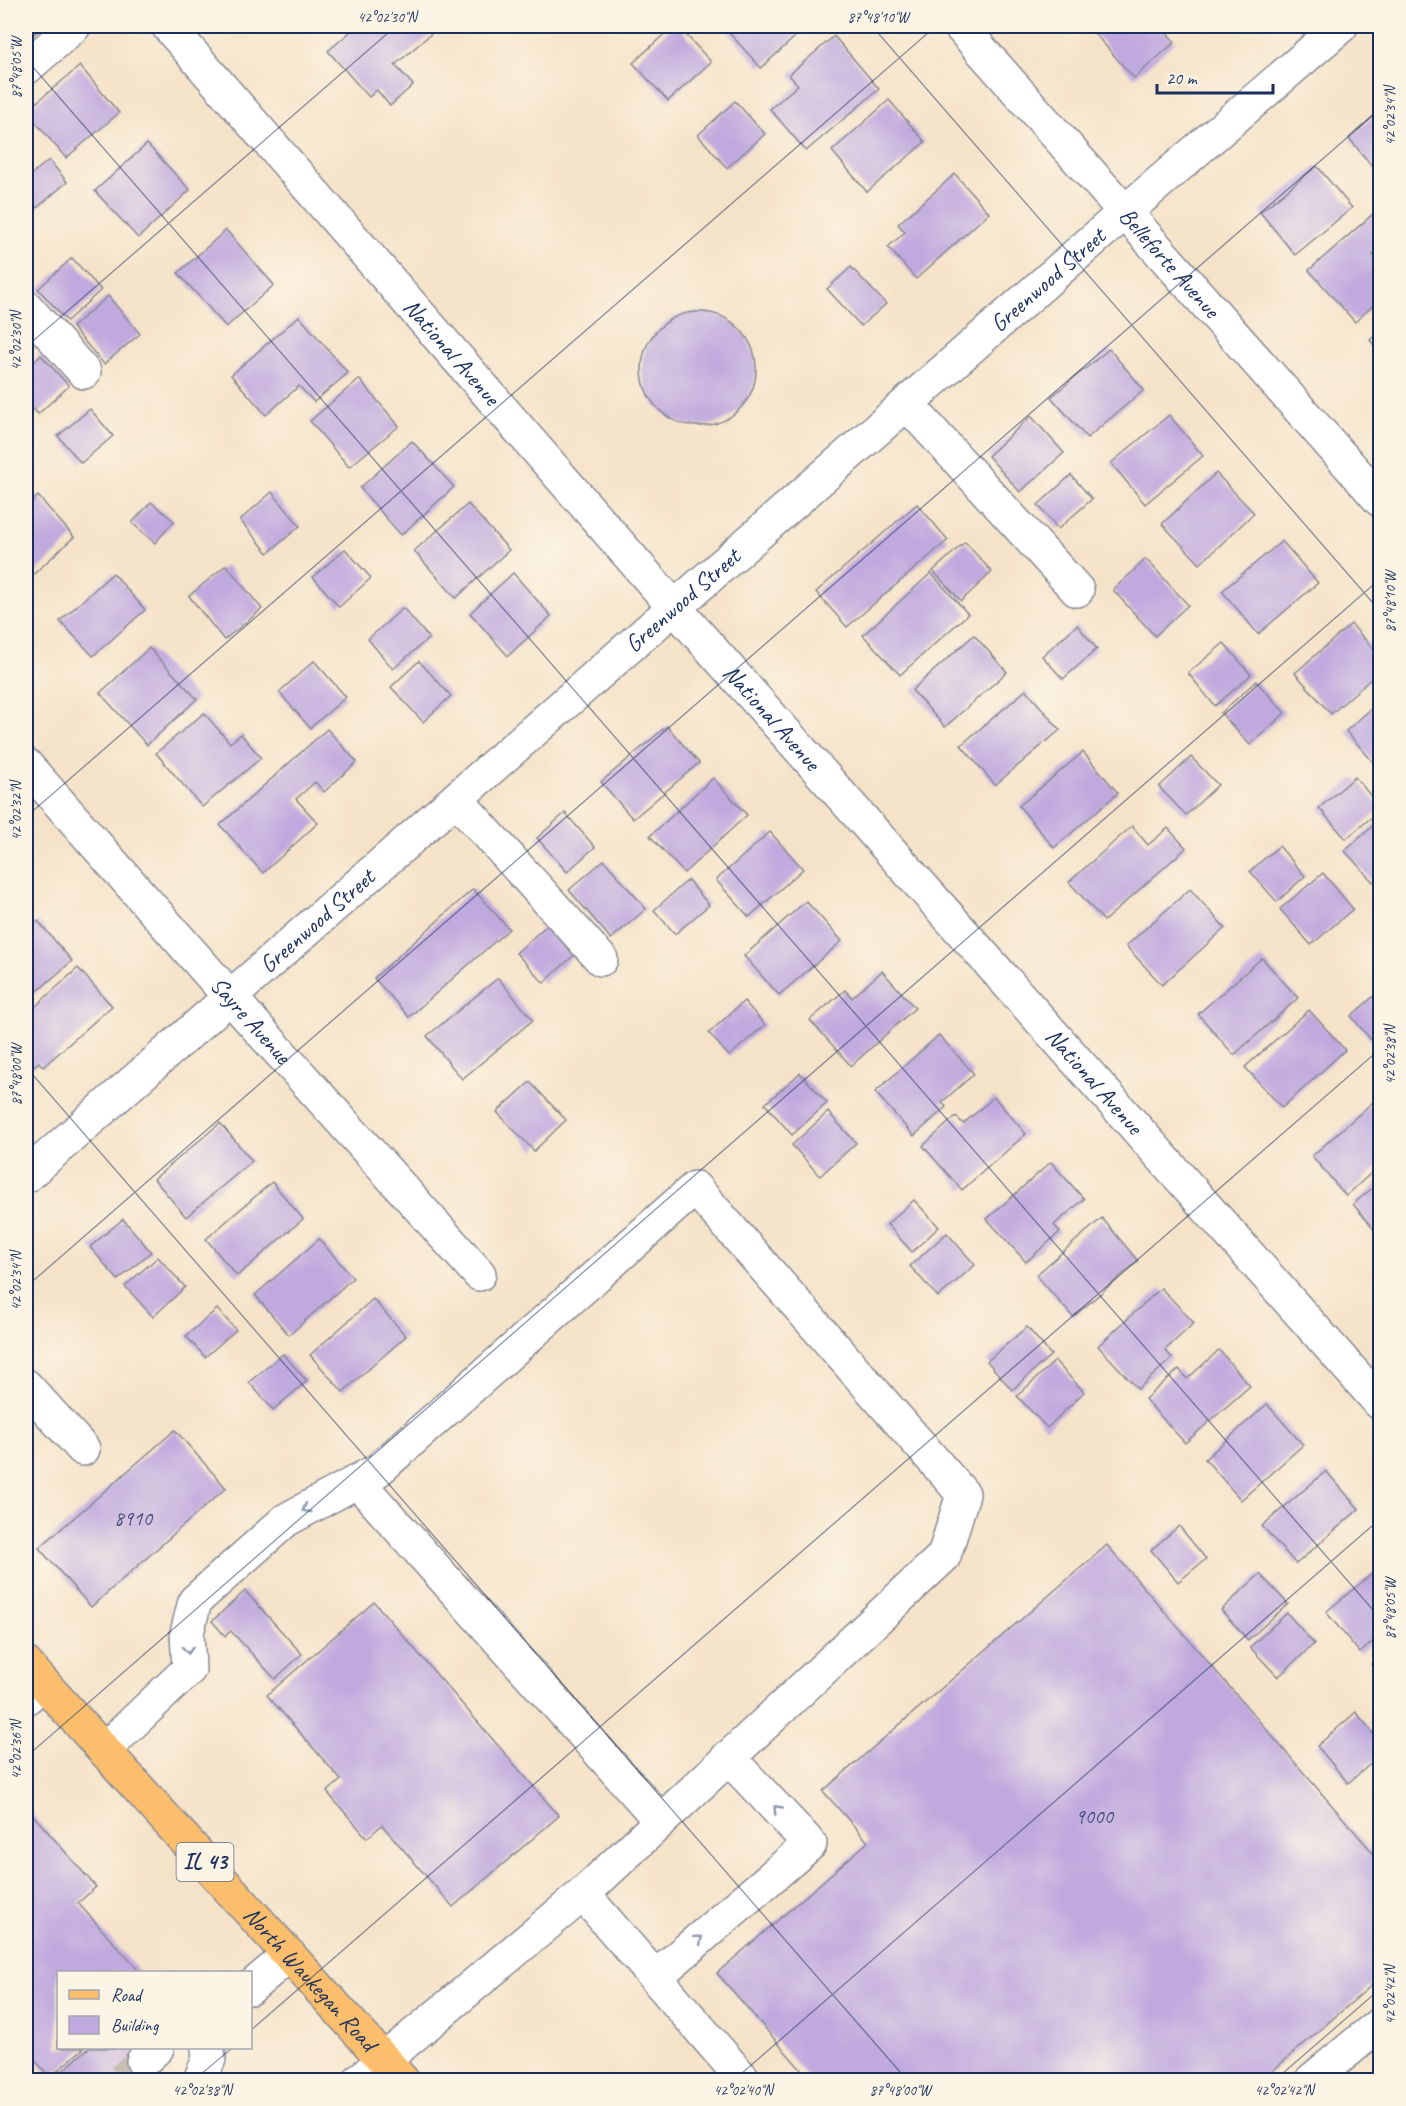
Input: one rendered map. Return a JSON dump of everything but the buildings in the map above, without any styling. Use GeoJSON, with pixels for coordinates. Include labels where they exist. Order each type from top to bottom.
{"type":"FeatureCollection","features":[{"type":"Feature","properties":{"kind":"main road","name":"North Waukegan Road"},"geometry":{"type":"LineString","coordinates":[[31,1682],[104,1750],[289,1955],[382,2074]]}},
{"type":"Feature","properties":{"kind":"street"},"geometry":{"type":"LineString","coordinates":[[26,68],[74,26]]}},
{"type":"Feature","properties":{"kind":"street","name":"National Avenue"},"geometry":{"type":"LineString","coordinates":[[168,26],[674,608],[1380,1403]]}},
{"type":"Feature","properties":{"kind":"street","name":"Belleforte Avenue"},"geometry":{"type":"LineString","coordinates":[[960,26],[1380,500]]}},
{"type":"Feature","properties":{"kind":"street","name":"Greenwood Street"},"geometry":{"type":"LineString","coordinates":[[26,1176],[1125,212],[1341,26]]}},
{"type":"Feature","properties":{"kind":"street"},"geometry":{"type":"LineString","coordinates":[[26,307],[84,372]]}},
{"type":"Feature","properties":{"kind":"street"},"geometry":{"type":"LineString","coordinates":[[907,404],[1077,590]]}},
{"type":"Feature","properties":{"kind":"street","name":"Sayre Avenue"},"geometry":{"type":"LineString","coordinates":[[26,765],[230,997],[479,1274]]}},
{"type":"Feature","properties":{"kind":"street"},"geometry":{"type":"LineString","coordinates":[[456,799],[601,959]]}},
{"type":"Feature","properties":{"kind":"street"},"geometry":{"type":"LineString","coordinates":[[104,1750],[189,1669],[187,1633],[195,1601],[286,1520],[378,1470],[695,1188],[963,1494],[944,1556],[583,1894],[382,2074]]}},
{"type":"Feature","properties":{"kind":"street"},"geometry":{"type":"LineString","coordinates":[[26,1386],[83,1449]]}},
{"type":"Feature","properties":{"kind":"street"},"geometry":{"type":"LineString","coordinates":[[357,1481],[661,1821]]}},
{"type":"Feature","properties":{"kind":"street"},"geometry":{"type":"LineString","coordinates":[[655,1977],[810,1844],[728,1757]]}},
{"type":"Feature","properties":{"kind":"street"},"geometry":{"type":"LineString","coordinates":[[583,1894],[744,2080]]}},
{"type":"Feature","properties":{"kind":"street"},"geometry":{"type":"LineString","coordinates":[[252,1986],[289,1955]]}},
{"type":"Feature","properties":{"kind":"street"},"geometry":{"type":"LineString","coordinates":[[1312,2080],[1380,2024]]}},
{"type":"Feature","properties":{"kind":"street"},"geometry":{"type":"LineString","coordinates":[[200,2080],[210,2059],[208,2049]]}},
{"type":"Feature","properties":{"kind":"tunnel"},"geometry":{"type":"LineString","coordinates":[[122,2080],[143,2061]]}}]}
